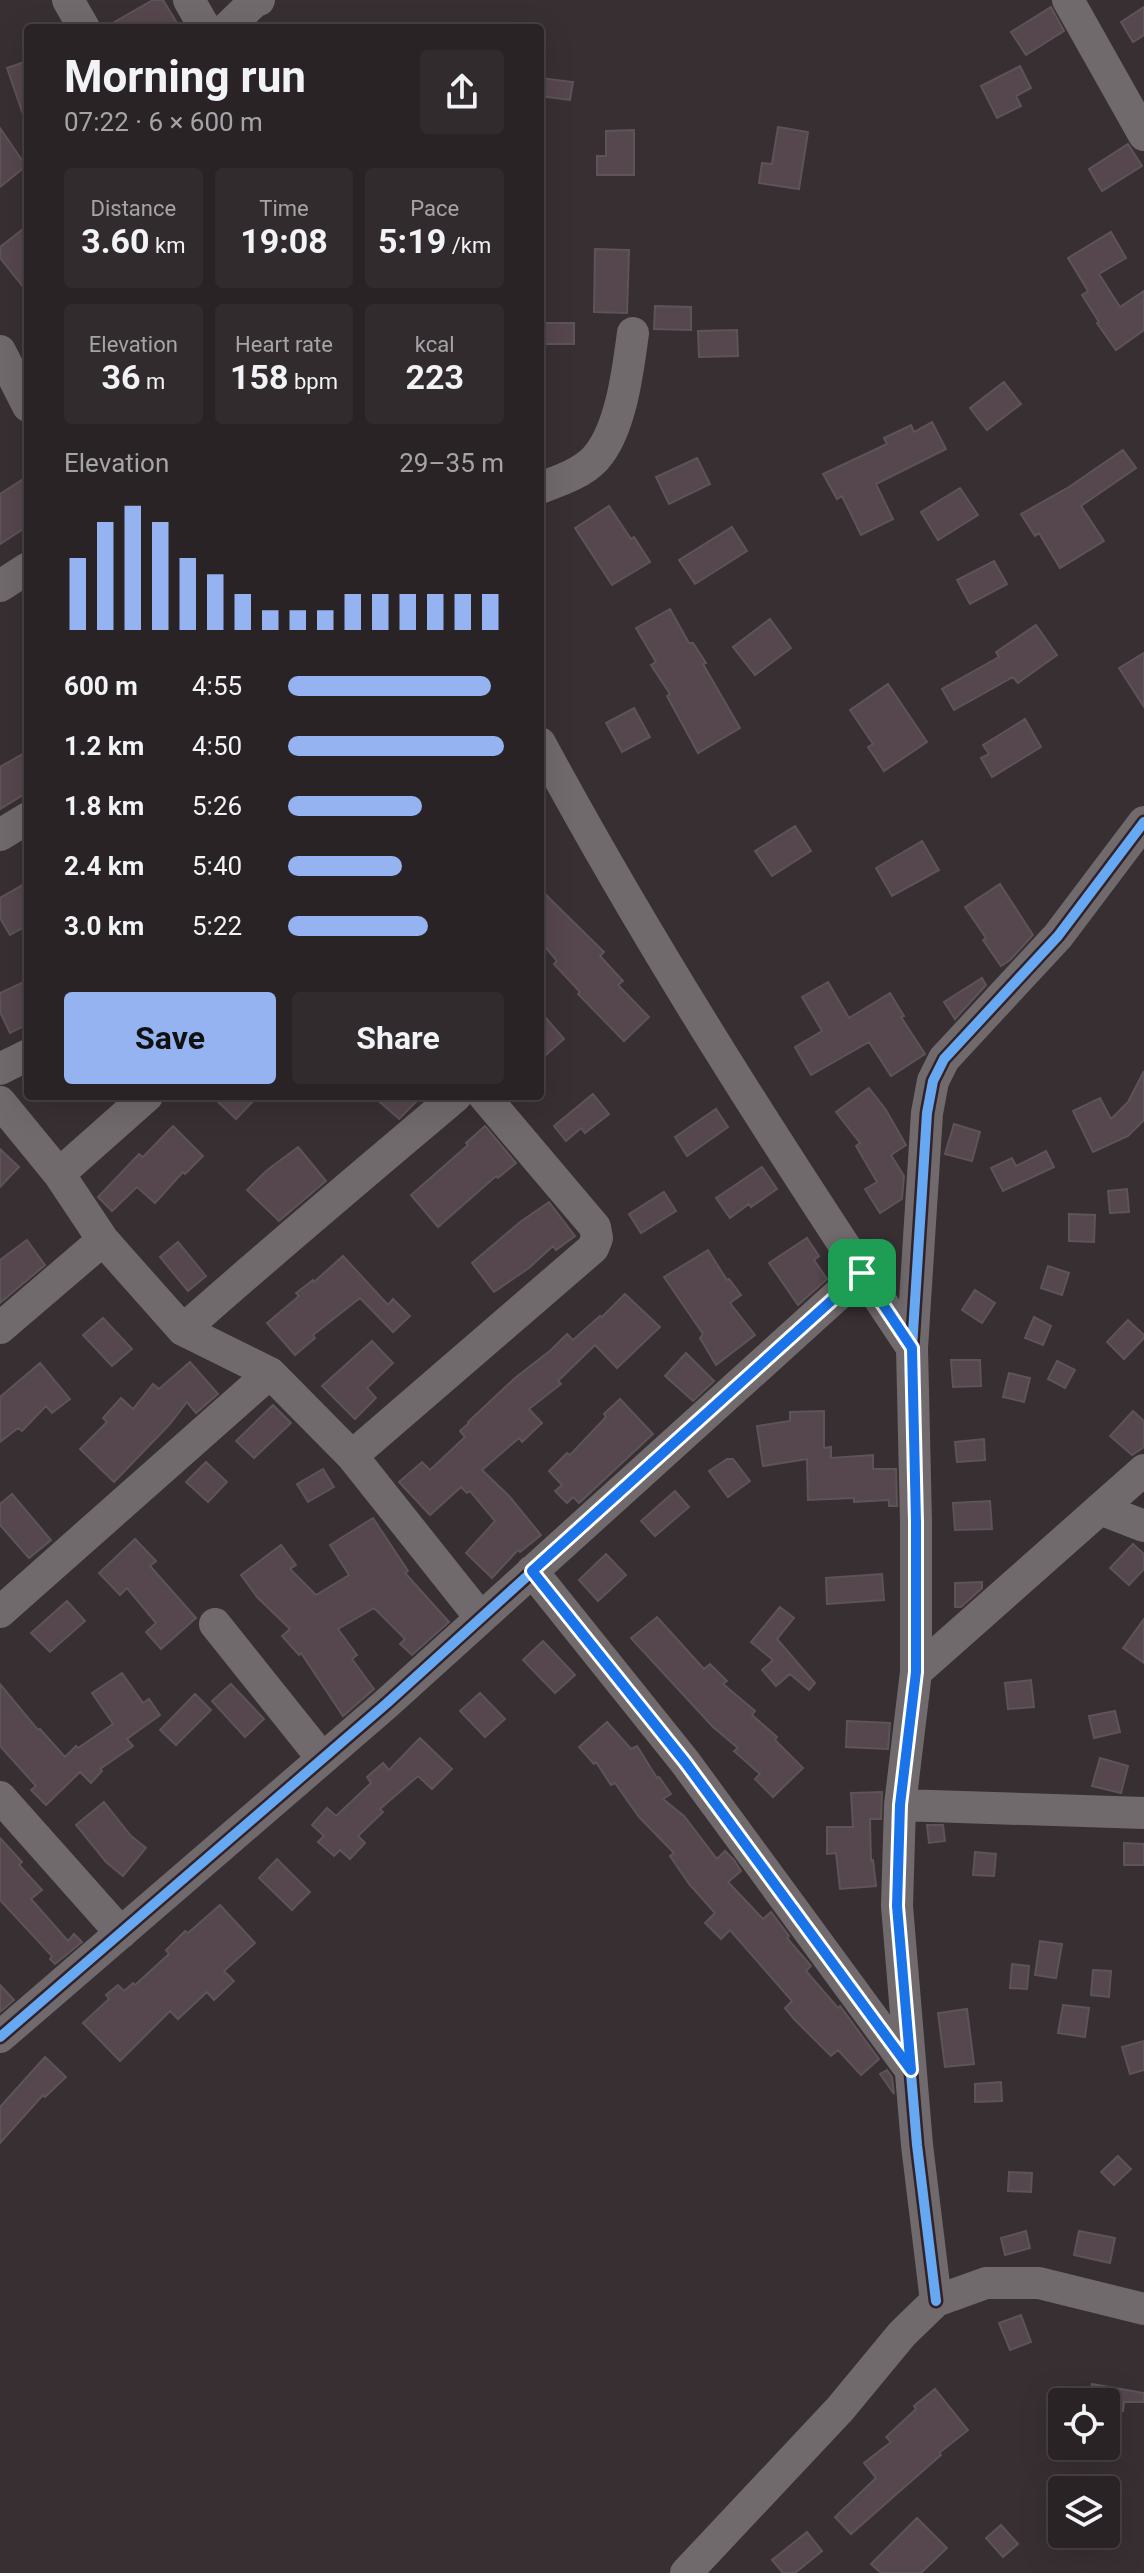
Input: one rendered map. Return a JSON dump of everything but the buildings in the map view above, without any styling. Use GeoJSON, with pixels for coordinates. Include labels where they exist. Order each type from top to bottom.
{"type":"FeatureCollection","features":[{"type":"Feature","properties":{"kind":"street"},"geometry":{"type":"LineString","coordinates":[[68,0],[82,24]]}},
{"type":"Feature","properties":{"kind":"street"},"geometry":{"type":"LineString","coordinates":[[189,0],[203,24]]}},
{"type":"Feature","properties":{"kind":"street"},"geometry":{"type":"LineString","coordinates":[[231,24],[259,0]]}},
{"type":"Feature","properties":{"kind":"street"},"geometry":{"type":"LineString","coordinates":[[1068,0],[1144,135]]}},
{"type":"Feature","properties":{"kind":"street"},"geometry":{"type":"LineString","coordinates":[[544,486],[572,475],[596,459],[612,429],[626,383],[633,333]]}},
{"type":"Feature","properties":{"kind":"street"},"geometry":{"type":"LineString","coordinates":[[0,351],[24,398]]}},
{"type":"Feature","properties":{"kind":"street"},"geometry":{"type":"LineString","coordinates":[[0,586],[24,571]]}},
{"type":"Feature","properties":{"kind":"street"},"geometry":{"type":"LineString","coordinates":[[546,766],[680,989],[912,1348]]}},
{"type":"Feature","properties":{"kind":"street"},"geometry":{"type":"LineString","coordinates":[[0,835],[24,820]]}},
{"type":"Feature","properties":{"kind":"street"},"geometry":{"type":"LineString","coordinates":[[936,2301],[925,2216],[897,1906],[900,1805],[916,1672],[912,1348],[927,1113],[933,1081],[944,1059],[1058,936],[1142,831]]}},
{"type":"Feature","properties":{"kind":"street"},"geometry":{"type":"LineString","coordinates":[[0,1069],[24,1057]]}},
{"type":"Feature","properties":{"kind":"street"},"geometry":{"type":"LineString","coordinates":[[59,1174],[142,1100]]}},
{"type":"Feature","properties":{"kind":"street"},"geometry":{"type":"LineString","coordinates":[[183,1330],[451,1100]]}},
{"type":"Feature","properties":{"kind":"street"},"geometry":{"type":"LineString","coordinates":[[352,1456],[593,1248],[597,1238],[595,1227],[487,1100]]}},
{"type":"Feature","properties":{"kind":"street"},"geometry":{"type":"LineString","coordinates":[[0,1102],[59,1174],[103,1240],[183,1330],[270,1373],[352,1456],[480,1617]]}},
{"type":"Feature","properties":{"kind":"street"},"geometry":{"type":"LineString","coordinates":[[0,1328],[103,1240]]}},
{"type":"Feature","properties":{"kind":"street"},"geometry":{"type":"LineString","coordinates":[[0,2037],[386,1704],[862,1273]]}},
{"type":"Feature","properties":{"kind":"street"},"geometry":{"type":"LineString","coordinates":[[0,1612],[270,1373]]}},
{"type":"Feature","properties":{"kind":"street"},"geometry":{"type":"LineString","coordinates":[[916,1672],[1144,1470]]}},
{"type":"Feature","properties":{"kind":"street"},"geometry":{"type":"LineString","coordinates":[[1100,1509],[1144,1526]]}},
{"type":"Feature","properties":{"kind":"street"},"geometry":{"type":"LineString","coordinates":[[532,1571],[685,1762],[911,2070]]}},
{"type":"Feature","properties":{"kind":"street"},"geometry":{"type":"LineString","coordinates":[[215,1624],[322,1758]]}},
{"type":"Feature","properties":{"kind":"street"},"geometry":{"type":"LineString","coordinates":[[0,1797],[121,1933]]}},
{"type":"Feature","properties":{"kind":"street"},"geometry":{"type":"LineString","coordinates":[[900,1805],[1144,1813]]}},
{"type":"Feature","properties":{"kind":"street"},"geometry":{"type":"LineString","coordinates":[[686,2573],[840,2409],[902,2334],[936,2301],[986,2283],[1039,2283],[1144,2309]]}},
{"type":"Feature","properties":{"kind":"cycle path"},"geometry":{"type":"LineString","coordinates":[[936,2301],[917,2145],[897,1906],[900,1805],[916,1672],[912,1348],[927,1113],[933,1081],[944,1059],[1058,936],[1144,822]]}},
{"type":"Feature","properties":{"kind":"cycle path"},"geometry":{"type":"LineString","coordinates":[[0,2037],[386,1704],[862,1273]]}},
{"type":"Feature","properties":{"kind":"route"},"geometry":{"type":"LineString","coordinates":[[862,1273],[912,1348],[916,1672],[900,1805],[897,1906],[911,2070],[685,1762],[532,1571],[862,1273]]}}]}
